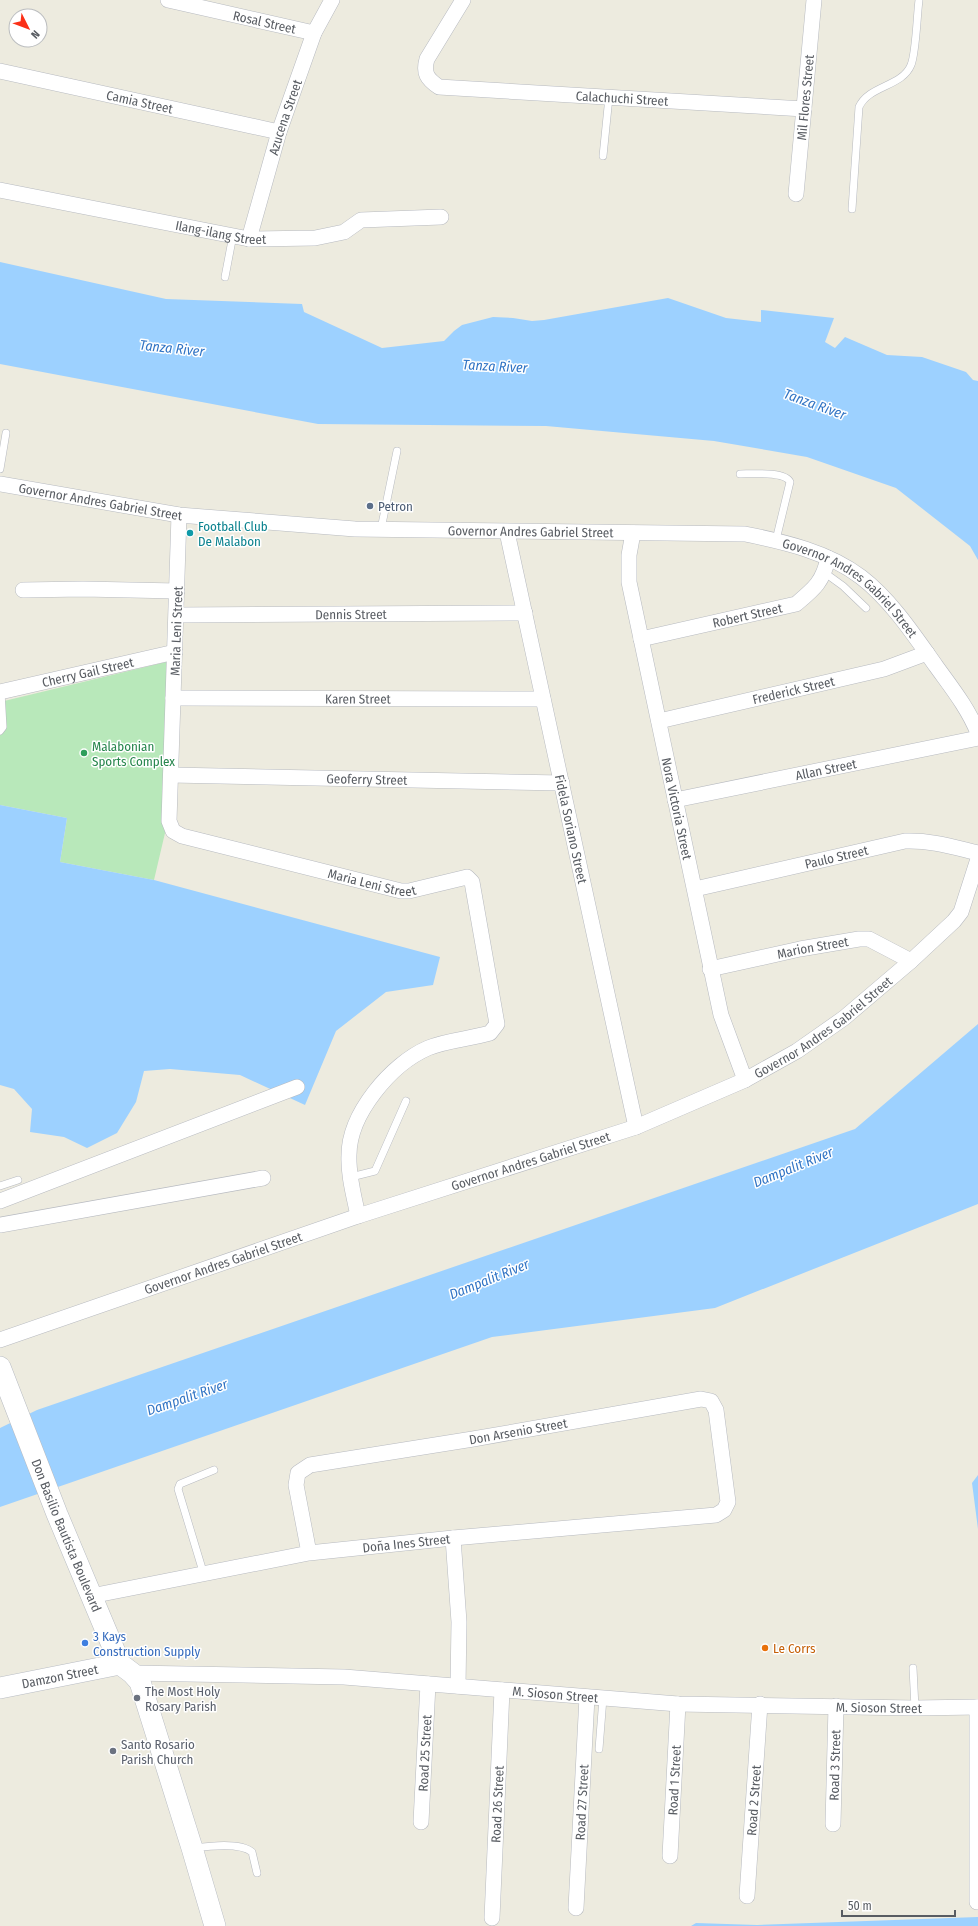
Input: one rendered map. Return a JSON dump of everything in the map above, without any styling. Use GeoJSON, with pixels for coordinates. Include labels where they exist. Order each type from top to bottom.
{"type":"FeatureCollection","features":[{"type":"Feature","properties":{"kind":"main road","name":"Don Basilio Bautista Boulevard"},"geometry":{"type":"LineString","coordinates":[[0,1368],[91,1596],[126,1668],[140,1682],[215,1926]]}},
{"type":"Feature","properties":{"kind":"main road","name":"Damzon Street"},"geometry":{"type":"LineString","coordinates":[[0,1688],[126,1668]]}},
{"type":"Feature","properties":{"kind":"street","name":"Rosal Street"},"geometry":{"type":"LineString","coordinates":[[168,0],[314,33]]}},
{"type":"Feature","properties":{"kind":"street","name":"Azucena Street"},"geometry":{"type":"LineString","coordinates":[[250,239],[279,132],[314,33],[332,0]]}},
{"type":"Feature","properties":{"kind":"street","name":"Calachuchi Street"},"geometry":{"type":"LineString","coordinates":[[463,0],[427,59],[424,67],[426,76],[439,87],[804,109]]}},
{"type":"Feature","properties":{"kind":"street","name":"Mil Flores Street"},"geometry":{"type":"LineString","coordinates":[[796,194],[814,0]]}},
{"type":"Feature","properties":{"kind":"street","name":"Camia Street"},"geometry":{"type":"LineString","coordinates":[[0,71],[279,132]]}},
{"type":"Feature","properties":{"kind":"street","name":"Ilang-ilang Street"},"geometry":{"type":"LineString","coordinates":[[0,190],[250,239],[315,238],[344,232],[361,220],[441,217]]}},
{"type":"Feature","properties":{"kind":"street","name":"Governor Andres Gabriel Street"},"geometry":{"type":"LineString","coordinates":[[0,484],[179,515],[355,529],[745,534],[776,540],[828,558],[861,577],[889,604],[927,653],[957,696],[978,733]]}},
{"type":"Feature","properties":{"kind":"street","name":"Maria Leni Street"},"geometry":{"type":"LineString","coordinates":[[179,515],[177,615],[169,821],[170,826],[177,835],[401,891],[409,891],[467,877],[472,882],[497,1024],[490,1032],[427,1049],[396,1070],[367,1103],[355,1127],[349,1154],[351,1177],[358,1216]]}},
{"type":"Feature","properties":{"kind":"street","name":"Fidela Soriano Street"},"geometry":{"type":"LineString","coordinates":[[507,532],[636,1127]]}},
{"type":"Feature","properties":{"kind":"street","name":"Nora Victoria Street"},"geometry":{"type":"LineString","coordinates":[[633,533],[628,555],[629,582],[659,721],[674,800],[695,889],[710,969],[721,1015],[745,1080]]}},
{"type":"Feature","properties":{"kind":"street","name":"Robert Street"},"geometry":{"type":"LineString","coordinates":[[641,640],[796,604],[814,589],[825,573],[828,558]]}},
{"type":"Feature","properties":{"kind":"street"},"geometry":{"type":"LineString","coordinates":[[23,590],[83,589],[177,591]]}},
{"type":"Feature","properties":{"kind":"street","name":"Dennis Street"},"geometry":{"type":"LineString","coordinates":[[177,615],[525,613]]}},
{"type":"Feature","properties":{"kind":"street","name":"Cherry Gail Street"},"geometry":{"type":"LineString","coordinates":[[0,692],[175,652]]}},
{"type":"Feature","properties":{"kind":"street","name":"Frederick Street"},"geometry":{"type":"LineString","coordinates":[[659,721],[884,669],[927,653]]}},
{"type":"Feature","properties":{"kind":"street","name":"Karen Street"},"geometry":{"type":"LineString","coordinates":[[173,698],[543,699]]}},
{"type":"Feature","properties":{"kind":"street","name":"Allan Street"},"geometry":{"type":"LineString","coordinates":[[674,800],[978,738]]}},
{"type":"Feature","properties":{"kind":"street","name":"Geoferry Street"},"geometry":{"type":"LineString","coordinates":[[171,775],[562,784]]}},
{"type":"Feature","properties":{"kind":"street","name":"Paulo Street"},"geometry":{"type":"LineString","coordinates":[[695,889],[905,841],[922,840],[938,842],[978,853]]}},
{"type":"Feature","properties":{"kind":"street","name":"Governor Andres Gabriel Street"},"geometry":{"type":"LineString","coordinates":[[0,1340],[358,1216],[636,1127],[745,1080],[797,1051],[844,1018],[911,961],[954,921],[961,912],[978,859]]}},
{"type":"Feature","properties":{"kind":"street","name":"Marion Street"},"geometry":{"type":"LineString","coordinates":[[710,969],[800,949],[858,939],[869,939],[911,961]]}},
{"type":"Feature","properties":{"kind":"street"},"geometry":{"type":"LineString","coordinates":[[0,1201],[297,1087]]}},
{"type":"Feature","properties":{"kind":"street"},"geometry":{"type":"LineString","coordinates":[[0,1225],[263,1178]]}},
{"type":"Feature","properties":{"kind":"street","name":"Don Arsenio Street"},"geometry":{"type":"LineString","coordinates":[[309,1554],[296,1485],[298,1473],[310,1465],[473,1439],[701,1399],[710,1402],[716,1410],[728,1502],[724,1510]]}},
{"type":"Feature","properties":{"kind":"street","name":"Doña Ines Street"},"geometry":{"type":"LineString","coordinates":[[91,1596],[309,1554],[453,1538],[716,1515],[724,1510]]}},
{"type":"Feature","properties":{"kind":"street"},"geometry":{"type":"LineString","coordinates":[[453,1538],[459,1622],[458,1686]]}},
{"type":"Feature","properties":{"kind":"street","name":"M. Sioson Street"},"geometry":{"type":"LineString","coordinates":[[126,1668],[344,1677],[678,1704],[760,1704],[915,1708],[978,1707]]}},
{"type":"Feature","properties":{"kind":"street","name":"Road 25 Street"},"geometry":{"type":"LineString","coordinates":[[421,1822],[428,1684]]}},
{"type":"Feature","properties":{"kind":"street","name":"Road 26 Street"},"geometry":{"type":"LineString","coordinates":[[492,1918],[502,1690]]}},
{"type":"Feature","properties":{"kind":"street","name":"Road 27 Street"},"geometry":{"type":"LineString","coordinates":[[576,1908],[587,1697]]}},
{"type":"Feature","properties":{"kind":"street","name":"Road 1 Street"},"geometry":{"type":"LineString","coordinates":[[670,1856],[678,1704]]}},
{"type":"Feature","properties":{"kind":"street","name":"Road 2 Street"},"geometry":{"type":"LineString","coordinates":[[747,1896],[760,1704]]}},
{"type":"Feature","properties":{"kind":"street","name":"Road 3 Street"},"geometry":{"type":"LineString","coordinates":[[833,1824],[836,1706]]}},
{"type":"Feature","properties":{"kind":"street"},"geometry":{"type":"LineString","coordinates":[[977,1902],[978,1707]]}},
{"type":"Feature","properties":{"kind":"lane"},"geometry":{"type":"LineString","coordinates":[[852,209],[859,107],[866,97],[900,78],[911,65],[919,0]]}},
{"type":"Feature","properties":{"kind":"lane"},"geometry":{"type":"LineString","coordinates":[[603,156],[609,97]]}},
{"type":"Feature","properties":{"kind":"lane"},"geometry":{"type":"LineString","coordinates":[[225,277],[233,235]]}},
{"type":"Feature","properties":{"kind":"lane"},"geometry":{"type":"LineString","coordinates":[[0,469],[6,433]]}},
{"type":"Feature","properties":{"kind":"lane"},"geometry":{"type":"LineString","coordinates":[[382,529],[397,451]]}},
{"type":"Feature","properties":{"kind":"lane"},"geometry":{"type":"LineString","coordinates":[[740,474],[772,474],[790,479],[776,540]]}},
{"type":"Feature","properties":{"kind":"lane"},"geometry":{"type":"LineString","coordinates":[[825,573],[843,586],[866,608]]}},
{"type":"Feature","properties":{"kind":"lane"},"geometry":{"type":"LineString","coordinates":[[0,692],[3,727],[0,731]]}},
{"type":"Feature","properties":{"kind":"lane"},"geometry":{"type":"LineString","coordinates":[[351,1177],[375,1172],[406,1101]]}},
{"type":"Feature","properties":{"kind":"lane"},"geometry":{"type":"LineString","coordinates":[[0,1186],[18,1180]]}},
{"type":"Feature","properties":{"kind":"lane"},"geometry":{"type":"LineString","coordinates":[[204,1575],[178,1489],[180,1484],[214,1470]]}},
{"type":"Feature","properties":{"kind":"lane"},"geometry":{"type":"LineString","coordinates":[[913,1668],[915,1708]]}},
{"type":"Feature","properties":{"kind":"lane"},"geometry":{"type":"LineString","coordinates":[[599,1749],[603,1698]]}},
{"type":"Feature","properties":{"kind":"lane"},"geometry":{"type":"LineString","coordinates":[[192,1848],[211,1846],[244,1847],[252,1852],[257,1873]]}},
{"type":"Feature","properties":{"kind":"green space","name":"Malabonian Sports Complex"},"geometry":{"type":"Polygon","coordinates":[[[170,661],[165,833],[154,880],[60,862],[67,818],[0,805],[0,702],[170,661]]]}},
{"type":"Feature","properties":{"kind":"water","name":"Tanza River"},"geometry":{"type":"Polygon","coordinates":[[[0,262],[166,299],[302,304],[304,312],[382,348],[444,341],[462,325],[493,317],[532,321],[544,320],[668,298],[726,318],[761,322],[761,310],[834,318],[825,342],[835,348],[845,337],[887,355],[922,357],[966,372],[973,380],[978,381],[978,560],[970,546],[896,488],[807,457],[714,441],[546,426],[318,424],[0,364],[0,262]]]}},
{"type":"Feature","properties":{"kind":"water"},"geometry":{"type":"Polygon","coordinates":[[[0,805],[67,818],[60,862],[154,880],[440,957],[433,985],[386,992],[336,1031],[305,1105],[240,1075],[170,1069],[144,1071],[136,1102],[117,1133],[87,1148],[64,1137],[30,1132],[32,1109],[14,1089],[0,1085],[0,805]]]}},
{"type":"Feature","properties":{"kind":"water","name":"Dampalit River"},"geometry":{"type":"Polygon","coordinates":[[[978,1024],[978,1204],[715,1308],[492,1337],[0,1507],[0,1428],[37,1410],[855,1129],[978,1024]]]}},
{"type":"Feature","properties":{"kind":"water"},"geometry":{"type":"Polygon","coordinates":[[[978,1475],[978,1529],[972,1483],[978,1475]]]}},
{"type":"Feature","properties":{"kind":"water"},"geometry":{"type":"Polygon","coordinates":[[[978,1917],[978,1926],[691,1926],[696,1923],[757,1925],[978,1917]]]}},
{"type":"Feature","properties":{"kind":"place","name":"Petron"},"geometry":{"type":"Point","coordinates":[370,506]}},
{"type":"Feature","properties":{"kind":"place","name":"Football Club De Malabon"},"geometry":{"type":"Point","coordinates":[190,533]}},
{"type":"Feature","properties":{"kind":"place","name":"Malabonian Sports Complex"},"geometry":{"type":"Point","coordinates":[84,753]}},
{"type":"Feature","properties":{"kind":"place","name":"3 Kays Construction Supply"},"geometry":{"type":"Point","coordinates":[85,1643]}},
{"type":"Feature","properties":{"kind":"place","name":"Le Corrs"},"geometry":{"type":"Point","coordinates":[765,1648]}},
{"type":"Feature","properties":{"kind":"place","name":"The Most Holy Rosary Parish"},"geometry":{"type":"Point","coordinates":[137,1698]}},
{"type":"Feature","properties":{"kind":"place","name":"Santo Rosario Parish Church"},"geometry":{"type":"Point","coordinates":[113,1751]}}]}
